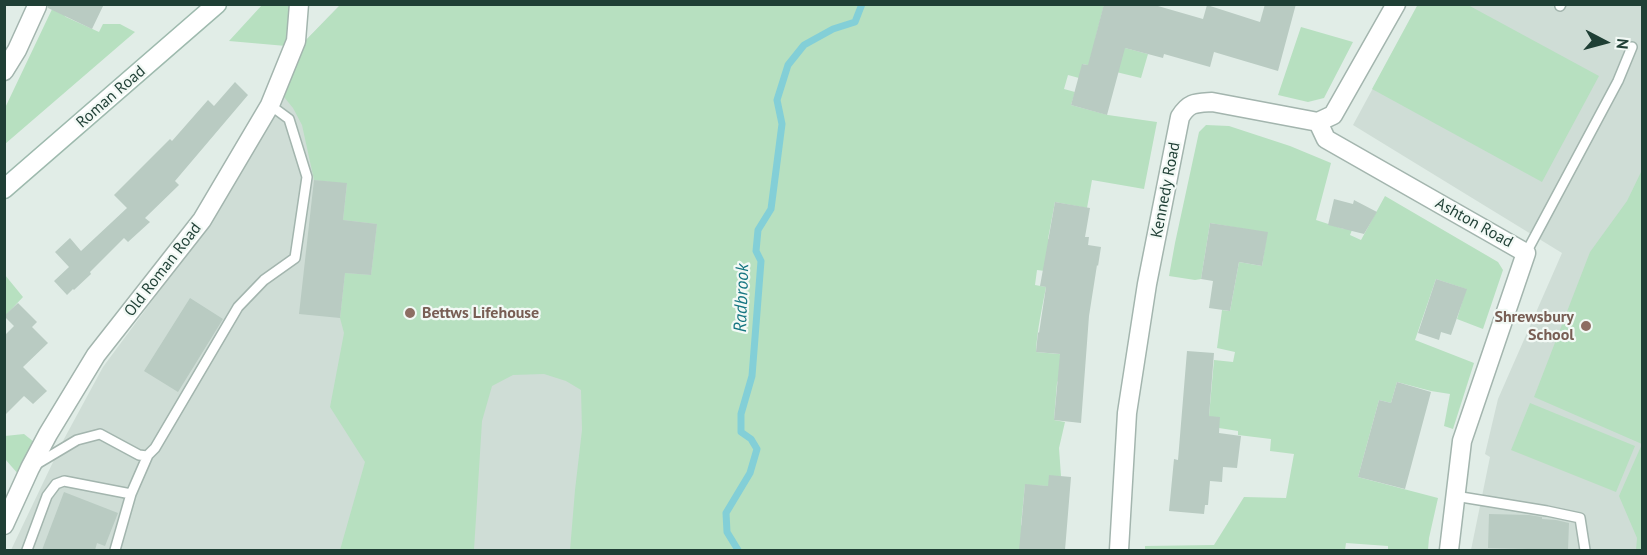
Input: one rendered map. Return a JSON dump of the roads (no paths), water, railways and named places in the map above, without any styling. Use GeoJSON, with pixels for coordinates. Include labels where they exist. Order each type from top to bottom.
{"type":"FeatureCollection","features":[{"type":"Feature","properties":{"kind":"street","name":"Roman Road"},"geometry":{"type":"LineString","coordinates":[[4,189],[217,4]]}},
{"type":"Feature","properties":{"kind":"street","name":"Old Roman Road"},"geometry":{"type":"LineString","coordinates":[[4,525],[48,434],[96,355],[202,220],[270,105],[296,41],[299,4]]}},
{"type":"Feature","properties":{"kind":"street"},"geometry":{"type":"LineString","coordinates":[[1318,122],[1333,115],[1396,4]]}},
{"type":"Feature","properties":{"kind":"street"},"geometry":{"type":"LineString","coordinates":[[4,71],[38,6]]}},
{"type":"Feature","properties":{"kind":"street","name":"Kennedy Road"},"geometry":{"type":"LineString","coordinates":[[1119,550],[1127,413],[1147,284],[1180,117],[1185,108],[1195,103],[1212,102],[1318,122]]}},
{"type":"Feature","properties":{"kind":"street","name":"Ashton Road"},"geometry":{"type":"LineString","coordinates":[[1318,122],[1326,140],[1526,253],[1462,441],[1449,550]]}},
{"type":"Feature","properties":{"kind":"lane"},"geometry":{"type":"LineString","coordinates":[[1526,253],[1618,81],[1632,47]]}},
{"type":"Feature","properties":{"kind":"lane"},"geometry":{"type":"LineString","coordinates":[[116,550],[131,494],[148,455],[155,448],[238,307],[264,280],[295,258],[307,177],[289,119],[270,105]]}},
{"type":"Feature","properties":{"kind":"lane"},"geometry":{"type":"LineString","coordinates":[[30,468],[76,440],[100,434],[139,455],[148,455]]}},
{"type":"Feature","properties":{"kind":"lane"},"geometry":{"type":"LineString","coordinates":[[27,550],[47,496],[56,484],[64,480],[131,494]]}},
{"type":"Feature","properties":{"kind":"lane"},"geometry":{"type":"LineString","coordinates":[[1455,496],[1580,518],[1585,550]]}},
{"type":"Feature","properties":{"kind":"waterway","name":"Radbrook"},"geometry":{"type":"LineString","coordinates":[[738,550],[727,532],[726,513],[750,473],[757,449],[751,439],[741,432],[741,414],[752,376],[761,261],[756,251],[758,230],[771,209],[782,124],[777,100],[788,65],[804,45],[833,29],[855,22],[862,4]]}},
{"type":"Feature","properties":{"kind":"place","name":"Bettws Lifehouse"},"geometry":{"type":"Point","coordinates":[410,313]}},
{"type":"Feature","properties":{"kind":"place","name":"Shrewsbury School"},"geometry":{"type":"Point","coordinates":[1586,326]}}]}
